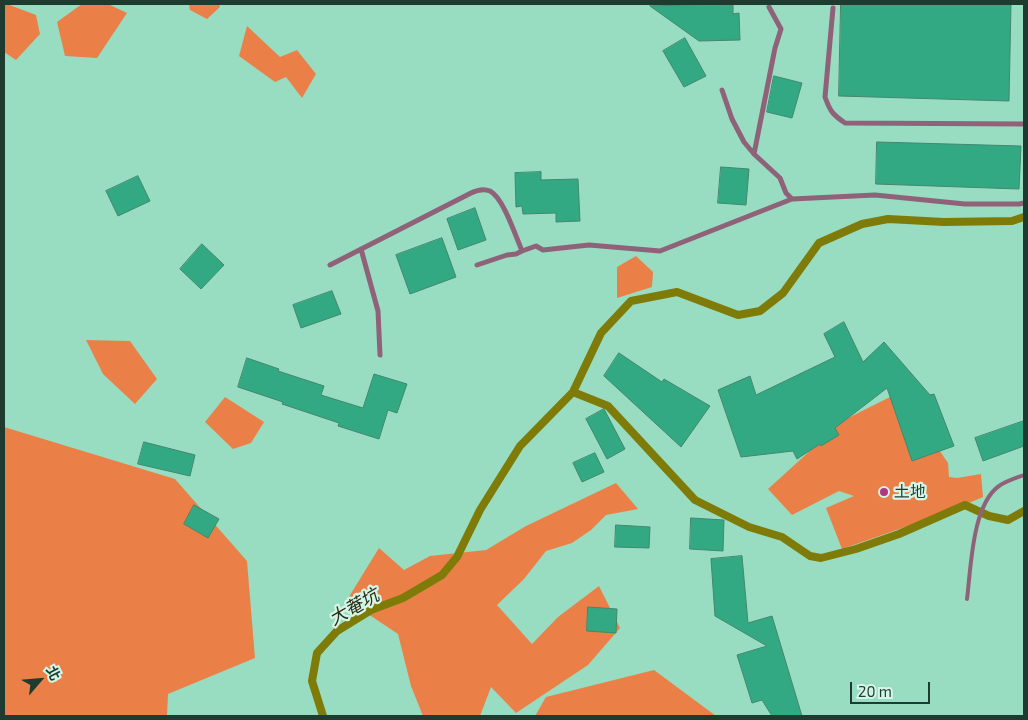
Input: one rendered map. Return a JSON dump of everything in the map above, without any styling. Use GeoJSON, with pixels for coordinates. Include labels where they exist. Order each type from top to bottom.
{"type":"FeatureCollection","features":[{"type":"Feature","properties":{"kind":"street"},"geometry":{"type":"LineString","coordinates":[[754,154],[775,48],[781,29],[769,7]]}},
{"type":"Feature","properties":{"kind":"street"},"geometry":{"type":"LineString","coordinates":[[833,8],[825,97],[828,107],[834,115],[845,123],[1024,124]]}},
{"type":"Feature","properties":{"kind":"street"},"geometry":{"type":"LineString","coordinates":[[722,90],[732,120],[744,142],[780,178],[786,193],[792,199]]}},
{"type":"Feature","properties":{"kind":"street"},"geometry":{"type":"LineString","coordinates":[[330,265],[471,193],[483,189],[492,192],[501,202],[522,251]]}},
{"type":"Feature","properties":{"kind":"street"},"geometry":{"type":"LineString","coordinates":[[477,265],[536,246],[543,250],[589,245],[660,250],[792,199],[875,196],[965,204],[1018,204],[1024,202]]}},
{"type":"Feature","properties":{"kind":"street"},"geometry":{"type":"LineString","coordinates":[[361,249],[378,311],[380,354]]}},
{"type":"Feature","properties":{"kind":"lane"},"geometry":{"type":"LineString","coordinates":[[967,599],[975,531],[983,505],[1000,485],[1024,475]]}},
{"type":"Feature","properties":{"kind":"shaded area"},"geometry":{"type":"Polygon","coordinates":[[[4,4],[36,15],[40,34],[16,60],[4,52],[4,4]]]}},
{"type":"Feature","properties":{"kind":"shaded area"},"geometry":{"type":"Polygon","coordinates":[[[82,4],[108,4],[127,13],[97,58],[65,56],[57,22],[82,4]]]}},
{"type":"Feature","properties":{"kind":"shaded area"},"geometry":{"type":"Polygon","coordinates":[[[189,4],[219,4],[220,7],[207,19],[190,10],[189,4]]]}},
{"type":"Feature","properties":{"kind":"shaded area"},"geometry":{"type":"Polygon","coordinates":[[[247,26],[280,57],[297,50],[316,74],[302,98],[286,77],[275,82],[239,56],[247,26]]]}},
{"type":"Feature","properties":{"kind":"shaded area"},"geometry":{"type":"Polygon","coordinates":[[[636,256],[653,272],[652,287],[617,298],[617,267],[636,256]]]}},
{"type":"Feature","properties":{"kind":"shaded area"},"geometry":{"type":"Polygon","coordinates":[[[86,340],[130,341],[157,379],[135,404],[103,374],[86,340]]]}},
{"type":"Feature","properties":{"kind":"shaded area"},"geometry":{"type":"Polygon","coordinates":[[[900,392],[948,463],[949,477],[957,478],[981,474],[983,497],[948,512],[842,549],[826,508],[854,496],[839,491],[792,515],[768,489],[844,420],[900,392]]]}},
{"type":"Feature","properties":{"kind":"shaded area"},"geometry":{"type":"Polygon","coordinates":[[[225,397],[264,422],[251,443],[233,449],[205,422],[225,397]]]}},
{"type":"Feature","properties":{"kind":"shaded area"},"geometry":{"type":"Polygon","coordinates":[[[4,427],[175,479],[247,561],[255,658],[168,694],[167,716],[4,716],[4,427]]]}},
{"type":"Feature","properties":{"kind":"shaded area"},"geometry":{"type":"Polygon","coordinates":[[[616,483],[638,509],[606,515],[591,530],[572,543],[546,551],[524,579],[497,605],[532,644],[558,617],[599,586],[620,628],[588,665],[516,713],[491,687],[480,716],[423,716],[411,686],[398,634],[347,600],[379,548],[404,570],[430,556],[486,550],[526,526],[616,483]]]}},
{"type":"Feature","properties":{"kind":"shaded area"},"geometry":{"type":"Polygon","coordinates":[[[654,670],[716,716],[535,716],[546,697],[654,670]]]}},
{"type":"Feature","properties":{"kind":"building"},"geometry":{"type":"Polygon","coordinates":[[[841,4],[1011,4],[1009,101],[839,96],[841,4]]]}},
{"type":"Feature","properties":{"kind":"building"},"geometry":{"type":"Polygon","coordinates":[[[733,5],[733,14],[739,13],[740,40],[699,41],[650,6],[733,5]]]}},
{"type":"Feature","properties":{"kind":"building"},"geometry":{"type":"Polygon","coordinates":[[[685,38],[706,76],[684,87],[663,51],[685,38]]]}},
{"type":"Feature","properties":{"kind":"building"},"geometry":{"type":"Polygon","coordinates":[[[774,76],[802,83],[792,118],[767,112],[774,76]]]}},
{"type":"Feature","properties":{"kind":"building"},"geometry":{"type":"Polygon","coordinates":[[[877,142],[1021,146],[1019,189],[876,184],[877,142]]]}},
{"type":"Feature","properties":{"kind":"building"},"geometry":{"type":"Polygon","coordinates":[[[721,167],[749,169],[746,205],[718,203],[721,167]]]}},
{"type":"Feature","properties":{"kind":"building"},"geometry":{"type":"Polygon","coordinates":[[[541,172],[541,180],[578,179],[580,221],[556,222],[556,213],[523,214],[522,206],[516,207],[515,173],[541,172]]]}},
{"type":"Feature","properties":{"kind":"building"},"geometry":{"type":"Polygon","coordinates":[[[138,176],[150,201],[118,216],[106,191],[138,176]]]}},
{"type":"Feature","properties":{"kind":"building"},"geometry":{"type":"Polygon","coordinates":[[[475,208],[486,240],[458,250],[447,219],[475,208]]]}},
{"type":"Feature","properties":{"kind":"building"},"geometry":{"type":"Polygon","coordinates":[[[442,238],[456,277],[410,294],[396,255],[442,238]]]}},
{"type":"Feature","properties":{"kind":"building"},"geometry":{"type":"Polygon","coordinates":[[[202,244],[224,265],[201,289],[180,269],[202,244]]]}},
{"type":"Feature","properties":{"kind":"building"},"geometry":{"type":"Polygon","coordinates":[[[332,291],[341,314],[301,328],[293,305],[332,291]]]}},
{"type":"Feature","properties":{"kind":"building"},"geometry":{"type":"Polygon","coordinates":[[[844,322],[863,362],[884,342],[930,395],[934,394],[954,446],[912,461],[887,388],[835,428],[839,435],[821,446],[820,444],[797,459],[793,451],[741,457],[718,390],[750,376],[756,395],[835,357],[824,334],[844,322]]]}},
{"type":"Feature","properties":{"kind":"building"},"geometry":{"type":"Polygon","coordinates":[[[619,353],[662,382],[664,379],[710,406],[681,447],[604,376],[619,353]]]}},
{"type":"Feature","properties":{"kind":"building"},"geometry":{"type":"Polygon","coordinates":[[[247,358],[279,369],[278,371],[324,386],[321,395],[363,408],[374,374],[407,384],[397,413],[388,410],[379,439],[338,426],[339,423],[238,387],[247,358]]]}},
{"type":"Feature","properties":{"kind":"building"},"geometry":{"type":"Polygon","coordinates":[[[604,409],[625,449],[607,459],[586,419],[604,409]]]}},
{"type":"Feature","properties":{"kind":"building"},"geometry":{"type":"Polygon","coordinates":[[[1024,421],[1024,446],[983,461],[975,438],[1024,421]]]}},
{"type":"Feature","properties":{"kind":"building"},"geometry":{"type":"Polygon","coordinates":[[[144,442],[195,455],[190,476],[138,464],[144,442]]]}},
{"type":"Feature","properties":{"kind":"building"},"geometry":{"type":"Polygon","coordinates":[[[595,453],[604,472],[582,482],[573,463],[595,453]]]}},
{"type":"Feature","properties":{"kind":"building"},"geometry":{"type":"Polygon","coordinates":[[[194,505],[219,519],[208,538],[184,524],[194,505]]]}},
{"type":"Feature","properties":{"kind":"building"},"geometry":{"type":"Polygon","coordinates":[[[691,518],[724,520],[723,551],[690,549],[691,518]]]}},
{"type":"Feature","properties":{"kind":"building"},"geometry":{"type":"Polygon","coordinates":[[[616,525],[650,527],[649,548],[615,547],[616,525]]]}},
{"type":"Feature","properties":{"kind":"building"},"geometry":{"type":"Polygon","coordinates":[[[742,556],[748,623],[772,616],[802,716],[772,716],[762,700],[752,703],[737,655],[767,646],[715,616],[711,559],[742,556]]]}},
{"type":"Feature","properties":{"kind":"building"},"geometry":{"type":"Polygon","coordinates":[[[588,607],[617,609],[616,633],[587,631],[588,607]]]}},
{"type":"Feature","properties":{"kind":"waterway","name":"大菴坑"},"geometry":{"type":"LineString","coordinates":[[323,716],[312,681],[317,653],[337,631],[371,610],[403,598],[442,575],[457,557],[480,510],[520,446],[573,392],[601,333],[631,301],[677,292],[738,315],[760,311],[783,293],[819,243],[862,224],[888,219],[944,222],[1012,221],[1024,217]]}},
{"type":"Feature","properties":{"kind":"waterway"},"geometry":{"type":"LineString","coordinates":[[573,392],[608,406],[695,500],[749,527],[782,537],[810,556],[821,558],[856,549],[899,534],[965,505],[989,516],[1008,520],[1024,511]]}},
{"type":"Feature","properties":{"kind":"place","name":"土地"},"geometry":{"type":"Point","coordinates":[884,492]}}]}
